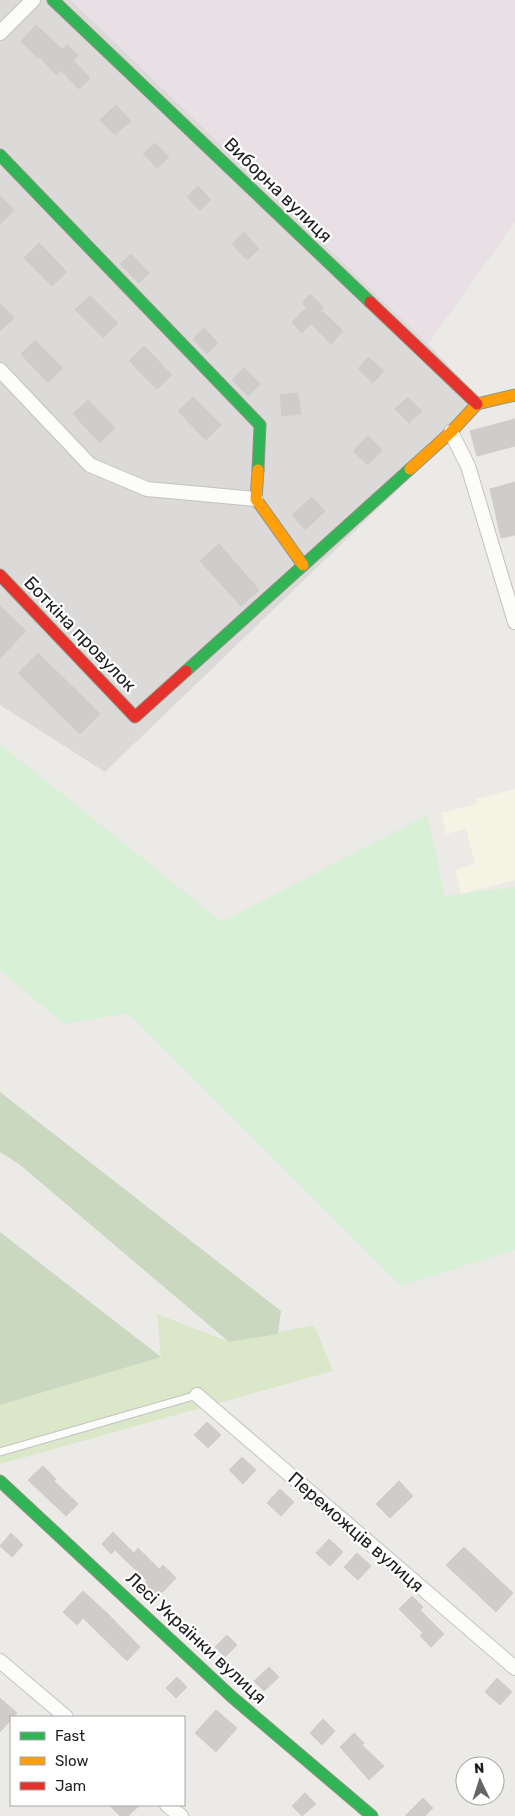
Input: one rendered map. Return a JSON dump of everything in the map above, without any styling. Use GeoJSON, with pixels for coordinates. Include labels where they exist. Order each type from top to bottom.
{"type":"FeatureCollection","features":[{"type":"Feature","properties":{"kind":"street"},"geometry":{"type":"LineString","coordinates":[[0,33],[33,0]]}},
{"type":"Feature","properties":{"kind":"street","name":"Виборна вулиця"},"geometry":{"type":"LineString","coordinates":[[54,0],[477,404]]}},
{"type":"Feature","properties":{"kind":"street"},"geometry":{"type":"LineString","coordinates":[[0,155],[260,425],[256,499],[303,565],[451,432],[477,404],[515,395]]}},
{"type":"Feature","properties":{"kind":"street"},"geometry":{"type":"LineString","coordinates":[[0,370],[90,465],[148,489],[256,499]]}},
{"type":"Feature","properties":{"kind":"street"},"geometry":{"type":"LineString","coordinates":[[451,432],[468,466],[515,622]]}},
{"type":"Feature","properties":{"kind":"street","name":"Боткіна провулок"},"geometry":{"type":"LineString","coordinates":[[0,575],[135,717],[303,565]]}},
{"type":"Feature","properties":{"kind":"street","name":"Переможців вулиця"},"geometry":{"type":"LineString","coordinates":[[197,1395],[515,1668]]}},
{"type":"Feature","properties":{"kind":"street","name":"Лесі Українки вулиця"},"geometry":{"type":"LineString","coordinates":[[0,1481],[232,1697],[372,1816]]}},
{"type":"Feature","properties":{"kind":"street"},"geometry":{"type":"LineString","coordinates":[[0,1661],[65,1716]]}},
{"type":"Feature","properties":{"kind":"street"},"geometry":{"type":"LineString","coordinates":[[168,1806],[180,1816]]}},
{"type":"Feature","properties":{"kind":"lane"},"geometry":{"type":"LineString","coordinates":[[0,1452],[197,1395]]}},
{"type":"Feature","properties":{"kind":"shaded area"},"geometry":{"type":"Polygon","coordinates":[[[0,0],[71,0],[428,344],[477,396],[445,444],[105,772],[0,705],[0,0]]]}},
{"type":"Feature","properties":{"kind":"shaded area"},"geometry":{"type":"Polygon","coordinates":[[[71,0],[515,0],[515,222],[428,344],[71,0]]]}},
{"type":"Feature","properties":{"kind":"shaded area"},"geometry":{"type":"Polygon","coordinates":[[[515,789],[515,880],[461,894],[455,870],[475,864],[466,829],[446,834],[441,813],[477,804],[476,799],[515,789]]]}},
{"type":"Feature","properties":{"kind":"green space"},"geometry":{"type":"Polygon","coordinates":[[[0,744],[222,922],[427,815],[445,896],[515,887],[515,1250],[401,1286],[128,1013],[64,1024],[0,970],[0,744]]]}},
{"type":"Feature","properties":{"kind":"green space"},"geometry":{"type":"Polygon","coordinates":[[[0,1092],[281,1311],[278,1334],[229,1342],[19,1164],[0,1152],[0,1092]]]}},
{"type":"Feature","properties":{"kind":"green space"},"geometry":{"type":"Polygon","coordinates":[[[0,1232],[161,1357],[0,1405],[0,1232]]]}},
{"type":"Feature","properties":{"kind":"green space"},"geometry":{"type":"Polygon","coordinates":[[[157,1314],[229,1342],[314,1325],[333,1371],[0,1464],[0,1405],[161,1357],[157,1314]]]}},
{"type":"Feature","properties":{"kind":"building"},"geometry":{"type":"Polygon","coordinates":[[[36,25],[62,49],[68,45],[78,56],[73,60],[90,78],[79,89],[61,70],[56,75],[40,57],[38,58],[21,41],[36,25]]]}},
{"type":"Feature","properties":{"kind":"building"},"geometry":{"type":"Polygon","coordinates":[[[116,105],[131,121],[115,135],[100,120],[116,105]]]}},
{"type":"Feature","properties":{"kind":"building"},"geometry":{"type":"Polygon","coordinates":[[[155,143],[169,157],[157,168],[143,154],[155,143]]]}},
{"type":"Feature","properties":{"kind":"building"},"geometry":{"type":"Polygon","coordinates":[[[198,186],[211,200],[200,211],[187,197],[198,186]]]}},
{"type":"Feature","properties":{"kind":"building"},"geometry":{"type":"Polygon","coordinates":[[[0,196],[14,210],[0,224],[0,196]]]}},
{"type":"Feature","properties":{"kind":"building"},"geometry":{"type":"Polygon","coordinates":[[[244,232],[259,249],[247,260],[232,244],[244,232]]]}},
{"type":"Feature","properties":{"kind":"building"},"geometry":{"type":"Polygon","coordinates":[[[39,243],[67,272],[52,286],[24,258],[39,243]]]}},
{"type":"Feature","properties":{"kind":"building"},"geometry":{"type":"Polygon","coordinates":[[[131,254],[149,273],[139,283],[120,264],[131,254]]]}},
{"type":"Feature","properties":{"kind":"building"},"geometry":{"type":"Polygon","coordinates":[[[310,294],[324,308],[321,310],[343,331],[331,344],[311,324],[302,333],[292,322],[307,307],[302,303],[310,294]]]}},
{"type":"Feature","properties":{"kind":"building"},"geometry":{"type":"Polygon","coordinates":[[[90,295],[118,323],[103,338],[75,310],[90,295]]]}},
{"type":"Feature","properties":{"kind":"building"},"geometry":{"type":"Polygon","coordinates":[[[0,303],[14,318],[0,331],[0,303]]]}},
{"type":"Feature","properties":{"kind":"building"},"geometry":{"type":"Polygon","coordinates":[[[204,328],[218,343],[207,354],[193,339],[204,328]]]}},
{"type":"Feature","properties":{"kind":"building"},"geometry":{"type":"Polygon","coordinates":[[[35,340],[63,368],[48,383],[21,354],[35,340]]]}},
{"type":"Feature","properties":{"kind":"building"},"geometry":{"type":"Polygon","coordinates":[[[144,346],[172,375],[157,389],[129,361],[144,346]]]}},
{"type":"Feature","properties":{"kind":"building"},"geometry":{"type":"Polygon","coordinates":[[[368,357],[384,371],[373,383],[358,369],[368,357]]]}},
{"type":"Feature","properties":{"kind":"building"},"geometry":{"type":"Polygon","coordinates":[[[244,368],[260,384],[248,396],[232,380],[244,368]]]}},
{"type":"Feature","properties":{"kind":"building"},"geometry":{"type":"Polygon","coordinates":[[[298,393],[301,414],[282,416],[280,395],[298,393]]]}},
{"type":"Feature","properties":{"kind":"building"},"geometry":{"type":"Polygon","coordinates":[[[193,397],[221,425],[206,440],[178,411],[193,397]]]}},
{"type":"Feature","properties":{"kind":"building"},"geometry":{"type":"Polygon","coordinates":[[[408,397],[422,411],[409,423],[395,409],[408,397]]]}},
{"type":"Feature","properties":{"kind":"building"},"geometry":{"type":"Polygon","coordinates":[[[88,400],[115,428],[100,443],[73,414],[88,400]]]}},
{"type":"Feature","properties":{"kind":"building"},"geometry":{"type":"Polygon","coordinates":[[[515,419],[515,446],[477,456],[470,431],[515,419]]]}},
{"type":"Feature","properties":{"kind":"building"},"geometry":{"type":"Polygon","coordinates":[[[368,436],[382,450],[368,465],[353,451],[368,436]]]}},
{"type":"Feature","properties":{"kind":"building"},"geometry":{"type":"Polygon","coordinates":[[[515,482],[515,535],[501,538],[490,489],[515,482]]]}},
{"type":"Feature","properties":{"kind":"building"},"geometry":{"type":"Polygon","coordinates":[[[312,497],[325,511],[305,530],[292,515],[312,497]]]}},
{"type":"Feature","properties":{"kind":"building"},"geometry":{"type":"Polygon","coordinates":[[[219,544],[259,590],[241,606],[200,561],[219,544]]]}},
{"type":"Feature","properties":{"kind":"building"},"geometry":{"type":"Polygon","coordinates":[[[0,606],[26,631],[0,658],[0,606]]]}},
{"type":"Feature","properties":{"kind":"building"},"geometry":{"type":"Polygon","coordinates":[[[38,653],[100,714],[80,734],[18,673],[38,653]]]}},
{"type":"Feature","properties":{"kind":"building"},"geometry":{"type":"Polygon","coordinates":[[[207,1422],[221,1435],[208,1448],[194,1435],[207,1422]]]}},
{"type":"Feature","properties":{"kind":"building"},"geometry":{"type":"Polygon","coordinates":[[[242,1457],[256,1470],[243,1484],[229,1470],[242,1457]]]}},
{"type":"Feature","properties":{"kind":"building"},"geometry":{"type":"Polygon","coordinates":[[[43,1466],[56,1479],[54,1481],[78,1504],[66,1516],[28,1480],[43,1466]]]}},
{"type":"Feature","properties":{"kind":"building"},"geometry":{"type":"Polygon","coordinates":[[[399,1481],[413,1496],[390,1518],[376,1504],[399,1481]]]}},
{"type":"Feature","properties":{"kind":"building"},"geometry":{"type":"Polygon","coordinates":[[[280,1489],[294,1502],[281,1516],[267,1503],[280,1489]]]}},
{"type":"Feature","properties":{"kind":"building"},"geometry":{"type":"Polygon","coordinates":[[[113,1532],[134,1553],[138,1548],[159,1569],[163,1565],[176,1578],[157,1598],[143,1585],[147,1581],[115,1550],[111,1554],[102,1544],[113,1532]]]}},
{"type":"Feature","properties":{"kind":"building"},"geometry":{"type":"Polygon","coordinates":[[[11,1533],[23,1545],[12,1557],[0,1546],[11,1533]]]}},
{"type":"Feature","properties":{"kind":"building"},"geometry":{"type":"Polygon","coordinates":[[[329,1539],[343,1552],[330,1566],[316,1553],[329,1539]]]}},
{"type":"Feature","properties":{"kind":"building"},"geometry":{"type":"Polygon","coordinates":[[[464,1547],[513,1593],[496,1612],[446,1565],[464,1547]]]}},
{"type":"Feature","properties":{"kind":"building"},"geometry":{"type":"Polygon","coordinates":[[[357,1553],[371,1566],[358,1580],[344,1567],[357,1553]]]}},
{"type":"Feature","properties":{"kind":"building"},"geometry":{"type":"Polygon","coordinates":[[[83,1591],[140,1647],[127,1661],[83,1618],[77,1625],[63,1612],[83,1591]]]}},
{"type":"Feature","properties":{"kind":"building"},"geometry":{"type":"Polygon","coordinates":[[[412,1596],[423,1607],[420,1610],[444,1634],[431,1647],[420,1636],[423,1633],[399,1609],[412,1596]]]}},
{"type":"Feature","properties":{"kind":"building"},"geometry":{"type":"Polygon","coordinates":[[[227,1635],[237,1645],[225,1657],[215,1647],[227,1635]]]}},
{"type":"Feature","properties":{"kind":"building"},"geometry":{"type":"Polygon","coordinates":[[[269,1667],[279,1677],[264,1691],[254,1681],[269,1667]]]}},
{"type":"Feature","properties":{"kind":"building"},"geometry":{"type":"Polygon","coordinates":[[[177,1677],[187,1687],[176,1698],[166,1688],[177,1677]]]}},
{"type":"Feature","properties":{"kind":"building"},"geometry":{"type":"Polygon","coordinates":[[[497,1678],[512,1692],[500,1705],[485,1692],[497,1678]]]}},
{"type":"Feature","properties":{"kind":"building"},"geometry":{"type":"Polygon","coordinates":[[[0,1698],[17,1713],[14,1716],[10,1716],[10,1721],[0,1732],[0,1698]]]}},
{"type":"Feature","properties":{"kind":"building"},"geometry":{"type":"Polygon","coordinates":[[[216,1710],[237,1728],[216,1752],[195,1733],[216,1710]]]}},
{"type":"Feature","properties":{"kind":"building"},"geometry":{"type":"Polygon","coordinates":[[[323,1719],[335,1731],[322,1745],[310,1733],[323,1719]]]}},
{"type":"Feature","properties":{"kind":"building"},"geometry":{"type":"Polygon","coordinates":[[[354,1733],[364,1743],[362,1745],[384,1766],[369,1780],[340,1747],[354,1733]]]}},
{"type":"Feature","properties":{"kind":"building"},"geometry":{"type":"Polygon","coordinates":[[[305,1793],[316,1804],[302,1816],[292,1806],[305,1793]]]}},
{"type":"Feature","properties":{"kind":"building"},"geometry":{"type":"Polygon","coordinates":[[[423,1798],[433,1808],[425,1816],[405,1816],[423,1798]]]}},
{"type":"Feature","properties":{"kind":"building"},"geometry":{"type":"Polygon","coordinates":[[[110,1806],[139,1806],[128,1816],[120,1816],[110,1806]]]}},
{"type":"Feature","properties":{"kind":"traffic: fast"},"geometry":{"type":"LineString","coordinates":[[53,0],[370,302]]}},
{"type":"Feature","properties":{"kind":"traffic: fast"},"geometry":{"type":"LineString","coordinates":[[0,155],[260,425],[258,470]]}},
{"type":"Feature","properties":{"kind":"traffic: fast"},"geometry":{"type":"LineString","coordinates":[[186,671],[410,469]]}},
{"type":"Feature","properties":{"kind":"traffic: fast"},"geometry":{"type":"LineString","coordinates":[[0,1481],[232,1697],[372,1816]]}},
{"type":"Feature","properties":{"kind":"traffic: slow"},"geometry":{"type":"LineString","coordinates":[[410,469],[451,432],[477,404],[515,395]]}},
{"type":"Feature","properties":{"kind":"traffic: slow"},"geometry":{"type":"LineString","coordinates":[[258,470],[256,499],[303,565]]}},
{"type":"Feature","properties":{"kind":"traffic: jam"},"geometry":{"type":"LineString","coordinates":[[370,302],[477,404]]}},
{"type":"Feature","properties":{"kind":"traffic: jam"},"geometry":{"type":"LineString","coordinates":[[0,575],[135,717],[186,671]]}}]}
